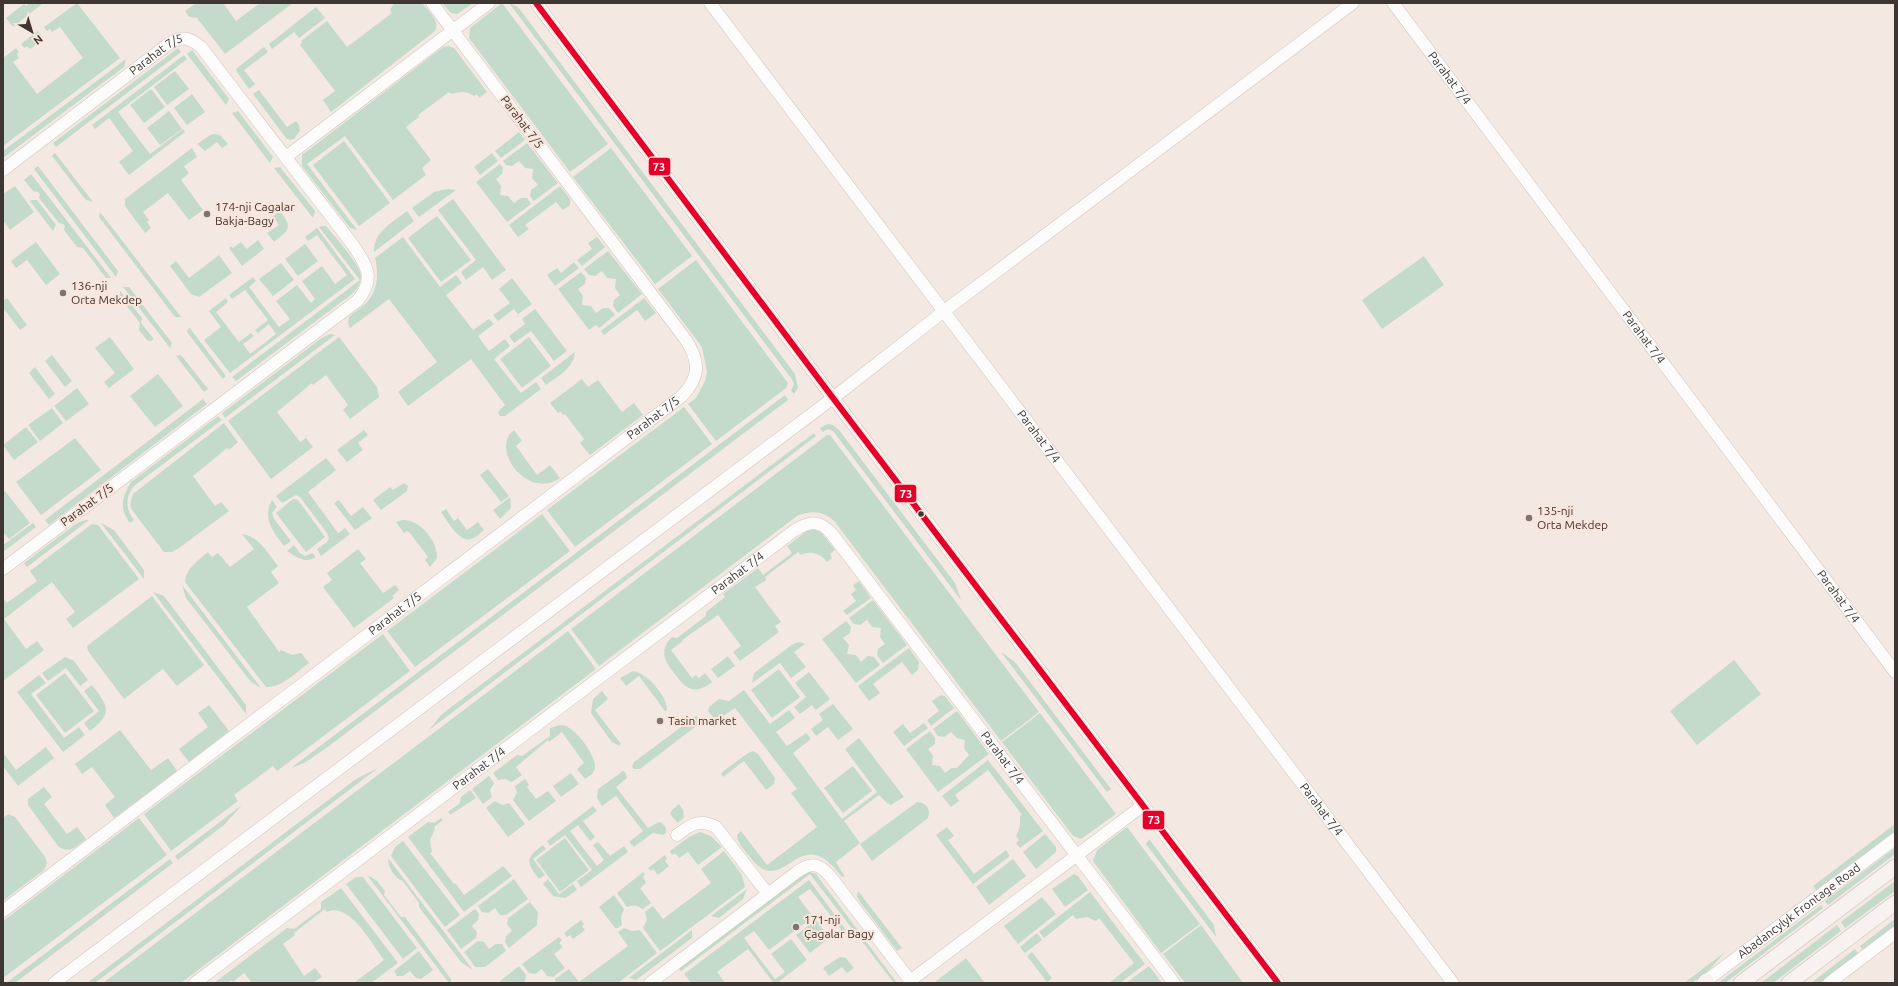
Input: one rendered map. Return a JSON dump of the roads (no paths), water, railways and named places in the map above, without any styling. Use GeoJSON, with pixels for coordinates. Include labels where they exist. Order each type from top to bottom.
{"type":"FeatureCollection","features":[{"type":"Feature","properties":{"kind":"main road"},"geometry":{"type":"LineString","coordinates":[[1741,983],[1895,867]]}},
{"type":"Feature","properties":{"kind":"main road"},"geometry":{"type":"LineString","coordinates":[[1789,983],[1895,903]]}},
{"type":"Feature","properties":{"kind":"street","name":"Parahat 7/5"},"geometry":{"type":"LineString","coordinates":[[3,910],[682,396],[695,378],[697,368],[696,360],[686,340],[432,3]]}},
{"type":"Feature","properties":{"kind":"street"},"geometry":{"type":"LineString","coordinates":[[286,157],[489,3]]}},
{"type":"Feature","properties":{"kind":"street"},"geometry":{"type":"LineString","coordinates":[[536,3],[833,398],[1278,983]]}},
{"type":"Feature","properties":{"kind":"street"},"geometry":{"type":"LineString","coordinates":[[710,3],[943,312]]}},
{"type":"Feature","properties":{"kind":"street"},"geometry":{"type":"LineString","coordinates":[[54,983],[833,398],[943,312],[1352,3]]}},
{"type":"Feature","properties":{"kind":"street","name":"Parahat 7/4"},"geometry":{"type":"LineString","coordinates":[[1393,3],[1895,672]]}},
{"type":"Feature","properties":{"kind":"street","name":"Parahat 7/5"},"geometry":{"type":"LineString","coordinates":[[3,170],[167,45],[175,40],[185,37],[194,40],[201,46],[286,157],[364,261],[368,277],[368,285],[364,293],[334,318],[3,569]]}},
{"type":"Feature","properties":{"kind":"street","name":"Parahat 7/4"},"geometry":{"type":"LineString","coordinates":[[943,312],[1453,983]]}},
{"type":"Feature","properties":{"kind":"street","name":"Parahat 7/4"},"geometry":{"type":"LineString","coordinates":[[196,983],[795,530],[811,523],[821,524],[832,534],[1174,983]]}},
{"type":"Feature","properties":{"kind":"street"},"geometry":{"type":"LineString","coordinates":[[650,983],[802,868],[815,864],[824,868],[911,982],[1142,806]]}},
{"type":"Feature","properties":{"kind":"street"},"geometry":{"type":"LineString","coordinates":[[677,835],[697,822],[710,823],[716,827],[768,894]]}},
{"type":"Feature","properties":{"kind":"street","name":"Abadancylyk Frontage Road"},"geometry":{"type":"LineString","coordinates":[[1705,982],[1895,839]]}},
{"type":"Feature","properties":{"kind":"street"},"geometry":{"type":"LineString","coordinates":[[1829,983],[1895,933]]}},
{"type":"Feature","properties":{"kind":"place","name":"174-nji Cagalar Bakja-Bagy"},"geometry":{"type":"Point","coordinates":[207,214]}},
{"type":"Feature","properties":{"kind":"place","name":"136-nji Orta Mekdep"},"geometry":{"type":"Point","coordinates":[63,293]}},
{"type":"Feature","properties":{"kind":"place","name":"135-nji Orta Mekdep"},"geometry":{"type":"Point","coordinates":[1529,518]}},
{"type":"Feature","properties":{"kind":"place","name":"Tasin market"},"geometry":{"type":"Point","coordinates":[660,721]}},
{"type":"Feature","properties":{"kind":"place","name":"171-nji Çagalar Bagy"},"geometry":{"type":"Point","coordinates":[796,927]}}]}
